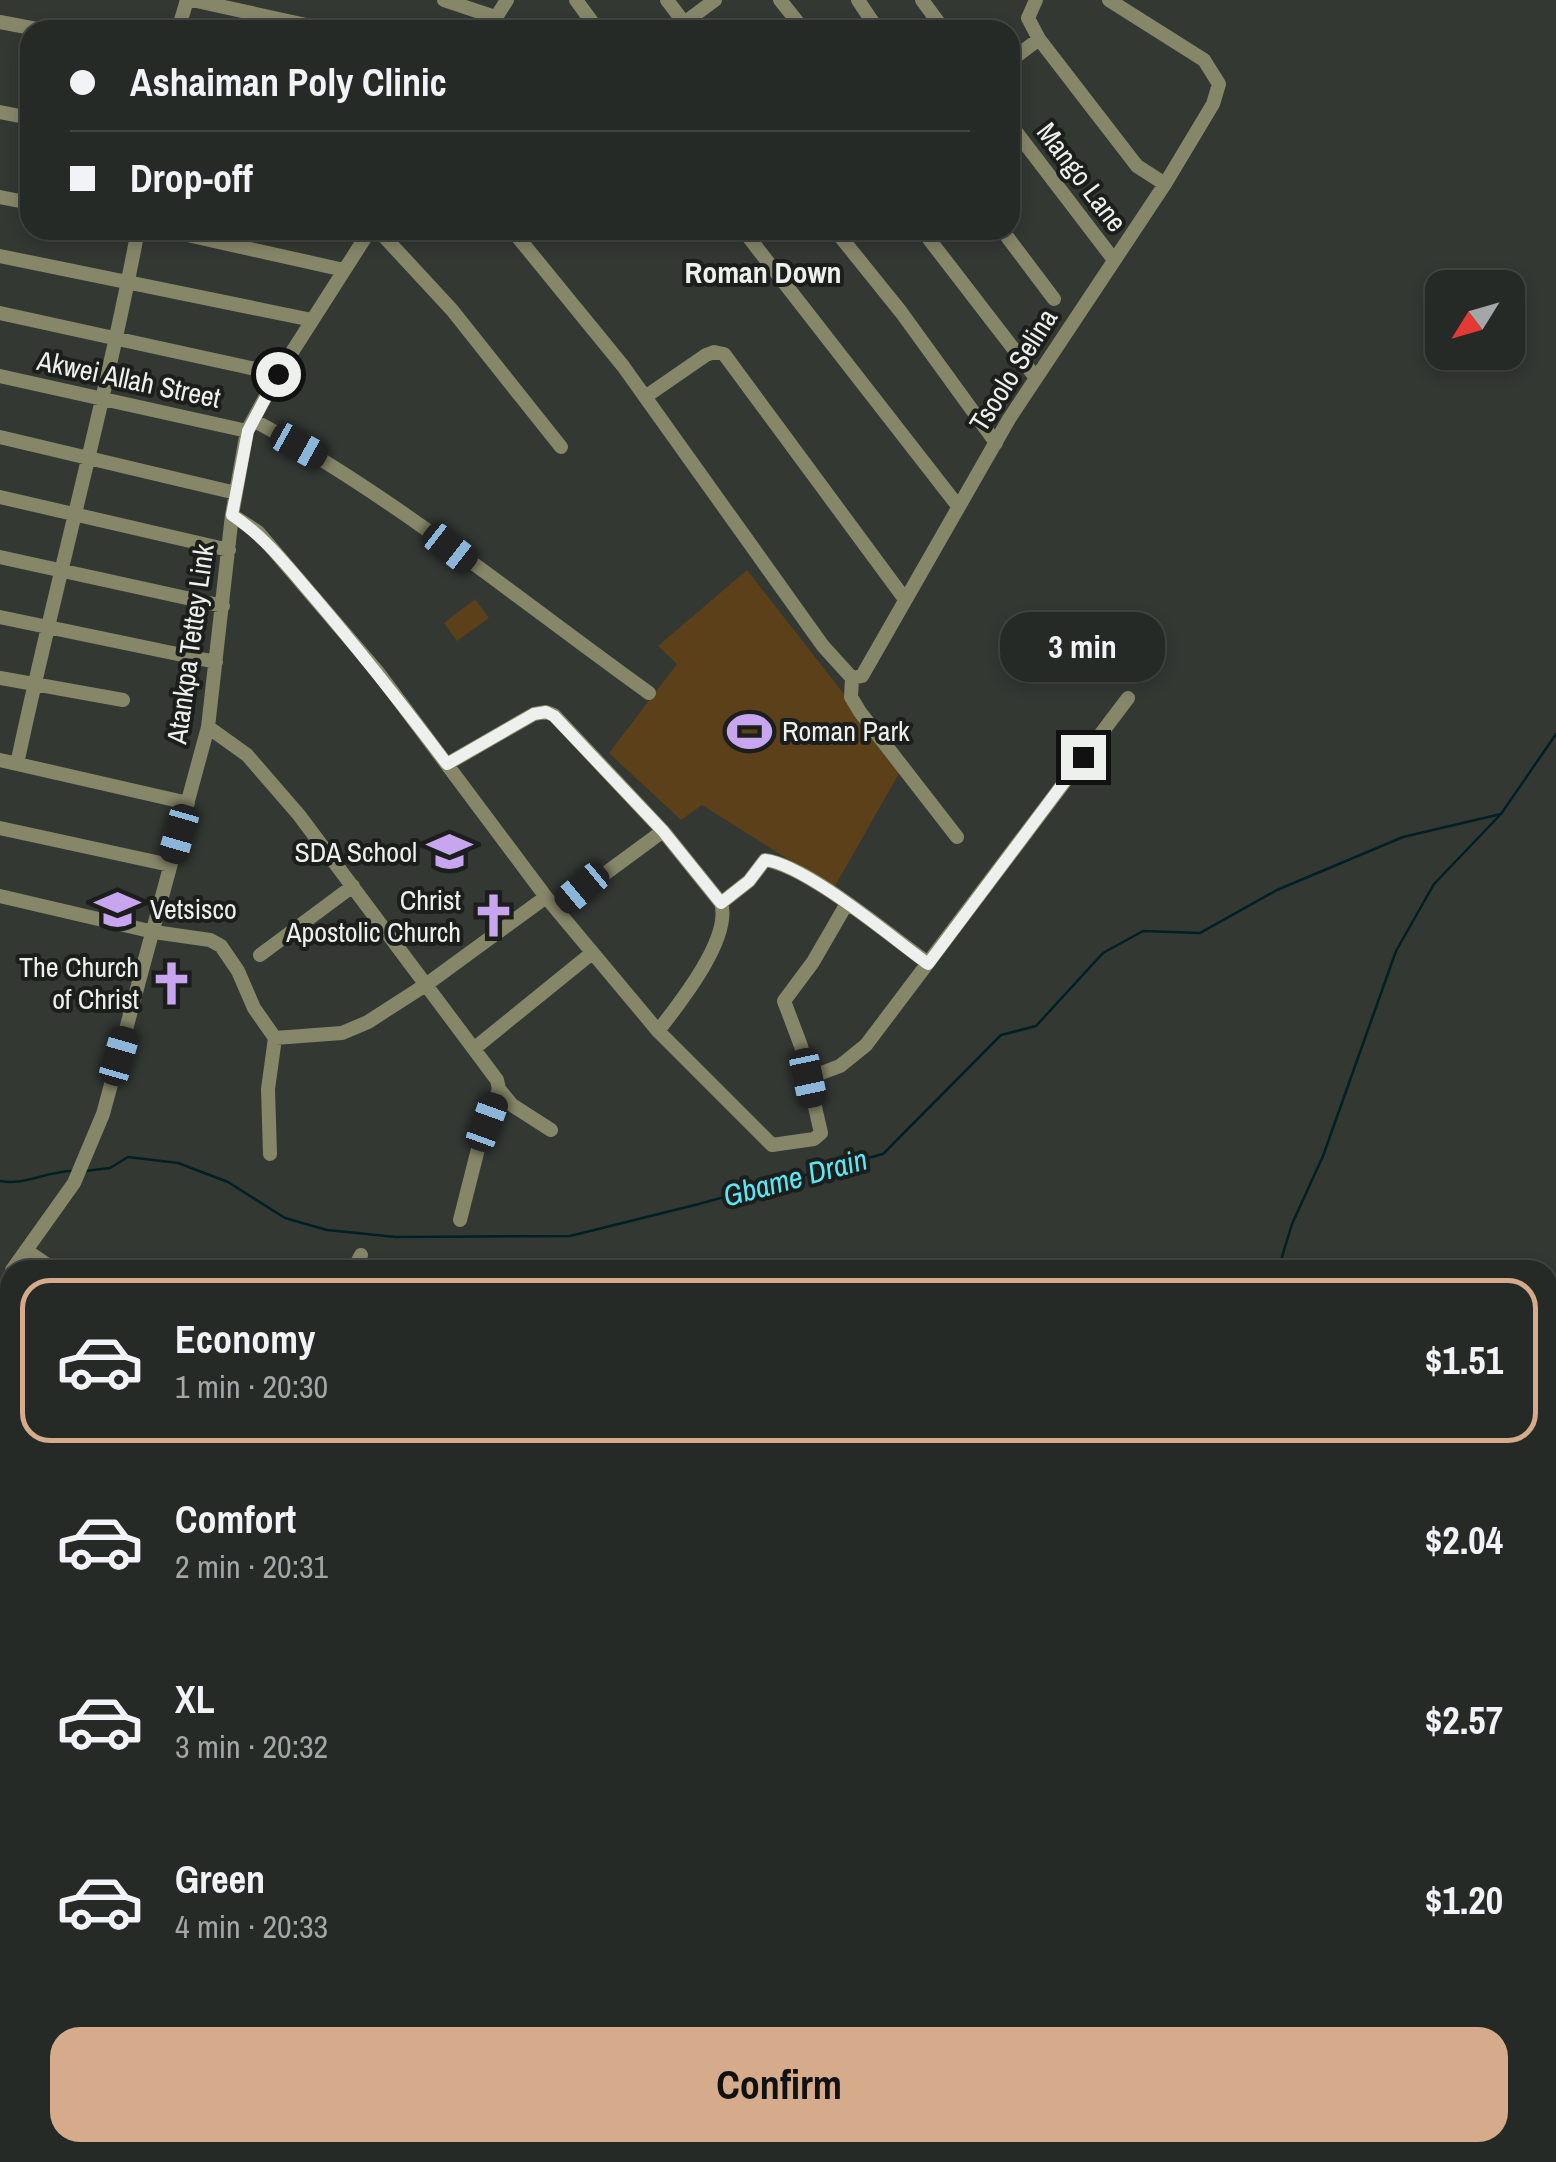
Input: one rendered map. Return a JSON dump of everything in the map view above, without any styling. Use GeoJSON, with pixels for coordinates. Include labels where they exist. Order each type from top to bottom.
{"type":"FeatureCollection","features":[{"type":"Feature","properties":{"kind":"street"},"geometry":{"type":"LineString","coordinates":[[189,0],[282,20]]}},
{"type":"Feature","properties":{"kind":"street"},"geometry":{"type":"LineString","coordinates":[[444,0],[478,20]]}},
{"type":"Feature","properties":{"kind":"street"},"geometry":{"type":"LineString","coordinates":[[694,20],[715,0]]}},
{"type":"Feature","properties":{"kind":"street"},"geometry":{"type":"LineString","coordinates":[[780,0],[796,20]]}},
{"type":"Feature","properties":{"kind":"street"},"geometry":{"type":"LineString","coordinates":[[1036,0],[1028,18],[1039,39],[1136,166],[1165,184]]}},
{"type":"Feature","properties":{"kind":"street","name":"Tsoolo Selina"},"geometry":{"type":"LineString","coordinates":[[852,678],[867,672],[904,598],[996,443],[1214,104],[1219,84],[1204,60],[1109,0]]}},
{"type":"Feature","properties":{"kind":"street"},"geometry":{"type":"LineString","coordinates":[[1020,53],[1039,39]]}},
{"type":"Feature","properties":{"kind":"street","name":"Mango Lane"},"geometry":{"type":"LineString","coordinates":[[1020,137],[1114,260]]}},
{"type":"Feature","properties":{"kind":"street"},"geometry":{"type":"LineString","coordinates":[[17,764],[136,240]]}},
{"type":"Feature","properties":{"kind":"street"},"geometry":{"type":"LineString","coordinates":[[210,240],[344,270]]}},
{"type":"Feature","properties":{"kind":"street","name":"Atankpa Tettey Link"},"geometry":{"type":"LineString","coordinates":[[20,1260],[74,1183],[92,1147],[154,932],[208,727],[232,515],[250,426],[278,374],[364,240]]}},
{"type":"Feature","properties":{"kind":"street"},"geometry":{"type":"LineString","coordinates":[[387,240],[452,310],[561,447]]}},
{"type":"Feature","properties":{"kind":"street"},"geometry":{"type":"LineString","coordinates":[[520,240],[645,396],[776,585],[852,678],[851,697],[860,712],[958,837]]}},
{"type":"Feature","properties":{"kind":"street"},"geometry":{"type":"LineString","coordinates":[[751,240],[958,506]]}},
{"type":"Feature","properties":{"kind":"street"},"geometry":{"type":"LineString","coordinates":[[843,240],[996,443]]}},
{"type":"Feature","properties":{"kind":"street"},"geometry":{"type":"LineString","coordinates":[[930,240],[1036,378]]}},
{"type":"Feature","properties":{"kind":"street"},"geometry":{"type":"LineString","coordinates":[[1009,240],[1054,300]]}},
{"type":"Feature","properties":{"kind":"street"},"geometry":{"type":"LineString","coordinates":[[0,256],[312,320]]}},
{"type":"Feature","properties":{"kind":"street"},"geometry":{"type":"LineString","coordinates":[[0,313],[278,374]]}},
{"type":"Feature","properties":{"kind":"street"},"geometry":{"type":"LineString","coordinates":[[645,396],[706,356],[714,352],[724,354],[904,598]]}},
{"type":"Feature","properties":{"kind":"street","name":"Akwei Allah Street"},"geometry":{"type":"LineString","coordinates":[[0,376],[250,426],[319,457],[410,517],[649,693]]}},
{"type":"Feature","properties":{"kind":"street"},"geometry":{"type":"LineString","coordinates":[[0,438],[236,493]]}},
{"type":"Feature","properties":{"kind":"street"},"geometry":{"type":"LineString","coordinates":[[0,497],[229,550]]}},
{"type":"Feature","properties":{"kind":"street"},"geometry":{"type":"LineString","coordinates":[[232,515],[258,532],[377,671],[546,896],[658,1031],[772,1145],[814,1139],[821,1133],[801,1046],[784,1001],[813,962],[846,905]]}},
{"type":"Feature","properties":{"kind":"street"},"geometry":{"type":"LineString","coordinates":[[0,558],[223,606]]}},
{"type":"Feature","properties":{"kind":"street"},"geometry":{"type":"LineString","coordinates":[[0,617],[216,662]]}},
{"type":"Feature","properties":{"kind":"street"},"geometry":{"type":"LineString","coordinates":[[0,678],[123,700]]}},
{"type":"Feature","properties":{"kind":"street"},"geometry":{"type":"LineString","coordinates":[[808,1078],[854,1057],[1128,698]]}},
{"type":"Feature","properties":{"kind":"street"},"geometry":{"type":"LineString","coordinates":[[447,764],[534,714],[546,712],[562,723],[663,831],[721,903],[720,926],[704,968],[658,1031]]}},
{"type":"Feature","properties":{"kind":"street"},"geometry":{"type":"LineString","coordinates":[[208,727],[246,755],[299,815],[497,1080],[498,1089],[460,1220]]}},
{"type":"Feature","properties":{"kind":"street"},"geometry":{"type":"LineString","coordinates":[[0,760],[188,803]]}},
{"type":"Feature","properties":{"kind":"street"},"geometry":{"type":"LineString","coordinates":[[0,828],[170,865]]}},
{"type":"Feature","properties":{"kind":"street"},"geometry":{"type":"LineString","coordinates":[[558,909],[663,831]]}},
{"type":"Feature","properties":{"kind":"street"},"geometry":{"type":"LineString","coordinates":[[721,903],[749,881],[765,860],[777,861],[928,964]]}},
{"type":"Feature","properties":{"kind":"street"},"geometry":{"type":"LineString","coordinates":[[260,955],[353,886]]}},
{"type":"Feature","properties":{"kind":"street"},"geometry":{"type":"LineString","coordinates":[[0,896],[154,932],[210,940],[221,946],[238,970],[254,1008],[276,1038],[268,1089],[270,1154]]}},
{"type":"Feature","properties":{"kind":"street"},"geometry":{"type":"LineString","coordinates":[[276,1038],[342,1033],[368,1022],[427,984],[546,896]]}},
{"type":"Feature","properties":{"kind":"street"},"geometry":{"type":"LineString","coordinates":[[476,1047],[592,953]]}},
{"type":"Feature","properties":{"kind":"street"},"geometry":{"type":"LineString","coordinates":[[498,1089],[512,1105],[552,1130]]}},
{"type":"Feature","properties":{"kind":"street"},"geometry":{"type":"LineString","coordinates":[[27,1251],[40,1260]]}},
{"type":"Feature","properties":{"kind":"street"},"geometry":{"type":"LineString","coordinates":[[358,1260],[361,1255]]}},
{"type":"Feature","properties":{"kind":"shaded area","name":"Roman Park"},"geometry":{"type":"Polygon","coordinates":[[[747,570],[902,768],[834,888],[702,805],[681,820],[609,753],[677,664],[658,646],[747,570]]]}},
{"type":"Feature","properties":{"kind":"shaded area"},"geometry":{"type":"Polygon","coordinates":[[[475,599],[489,618],[457,641],[444,623],[475,599]]]}},
{"type":"Feature","properties":{"kind":"waterway","name":"Gbame Drain"},"geometry":{"type":"LineString","coordinates":[[1281,1260],[1292,1224],[1323,1156],[1396,951],[1434,884],[1501,814],[1556,734]]}},
{"type":"Feature","properties":{"kind":"waterway","name":"Gbame Drain"},"geometry":{"type":"LineString","coordinates":[[85,1171],[110,1168],[128,1157],[178,1163],[228,1182],[285,1218],[327,1230],[396,1237],[570,1236],[695,1205],[883,1154],[1001,1035],[1036,1026],[1103,953],[1143,931],[1200,933],[1277,890],[1403,837],[1501,814]]}},
{"type":"Feature","properties":{"kind":"waterway","name":"Gbame Drain"},"geometry":{"type":"LineString","coordinates":[[0,1181],[18,1182],[72,1171]]}},
{"type":"Feature","properties":{"kind":"place","name":"Roman Park"},"geometry":{"type":"Point","coordinates":[749,731]}},
{"type":"Feature","properties":{"kind":"place","name":"SDA School"},"geometry":{"type":"Point","coordinates":[450,852]}},
{"type":"Feature","properties":{"kind":"place","name":"Vetsisco"},"geometry":{"type":"Point","coordinates":[117,909]}},
{"type":"Feature","properties":{"kind":"place","name":"Christ Apostolic Church"},"geometry":{"type":"Point","coordinates":[494,916]}},
{"type":"Feature","properties":{"kind":"place","name":"The Church of Christ"},"geometry":{"type":"Point","coordinates":[172,983]}},
{"type":"Feature","properties":{"kind":"district","name":"Roman Down"},"geometry":{"type":"Point","coordinates":[763,272]}},
{"type":"Feature","properties":{"kind":"route"},"geometry":{"type":"LineString","coordinates":[[278,374],[248,431],[232,515],[258,532],[330,615],[447,764],[534,714],[546,712],[554,716],[663,831],[721,903],[749,881],[765,860],[777,861],[928,964],[1083,757]]}}]}
